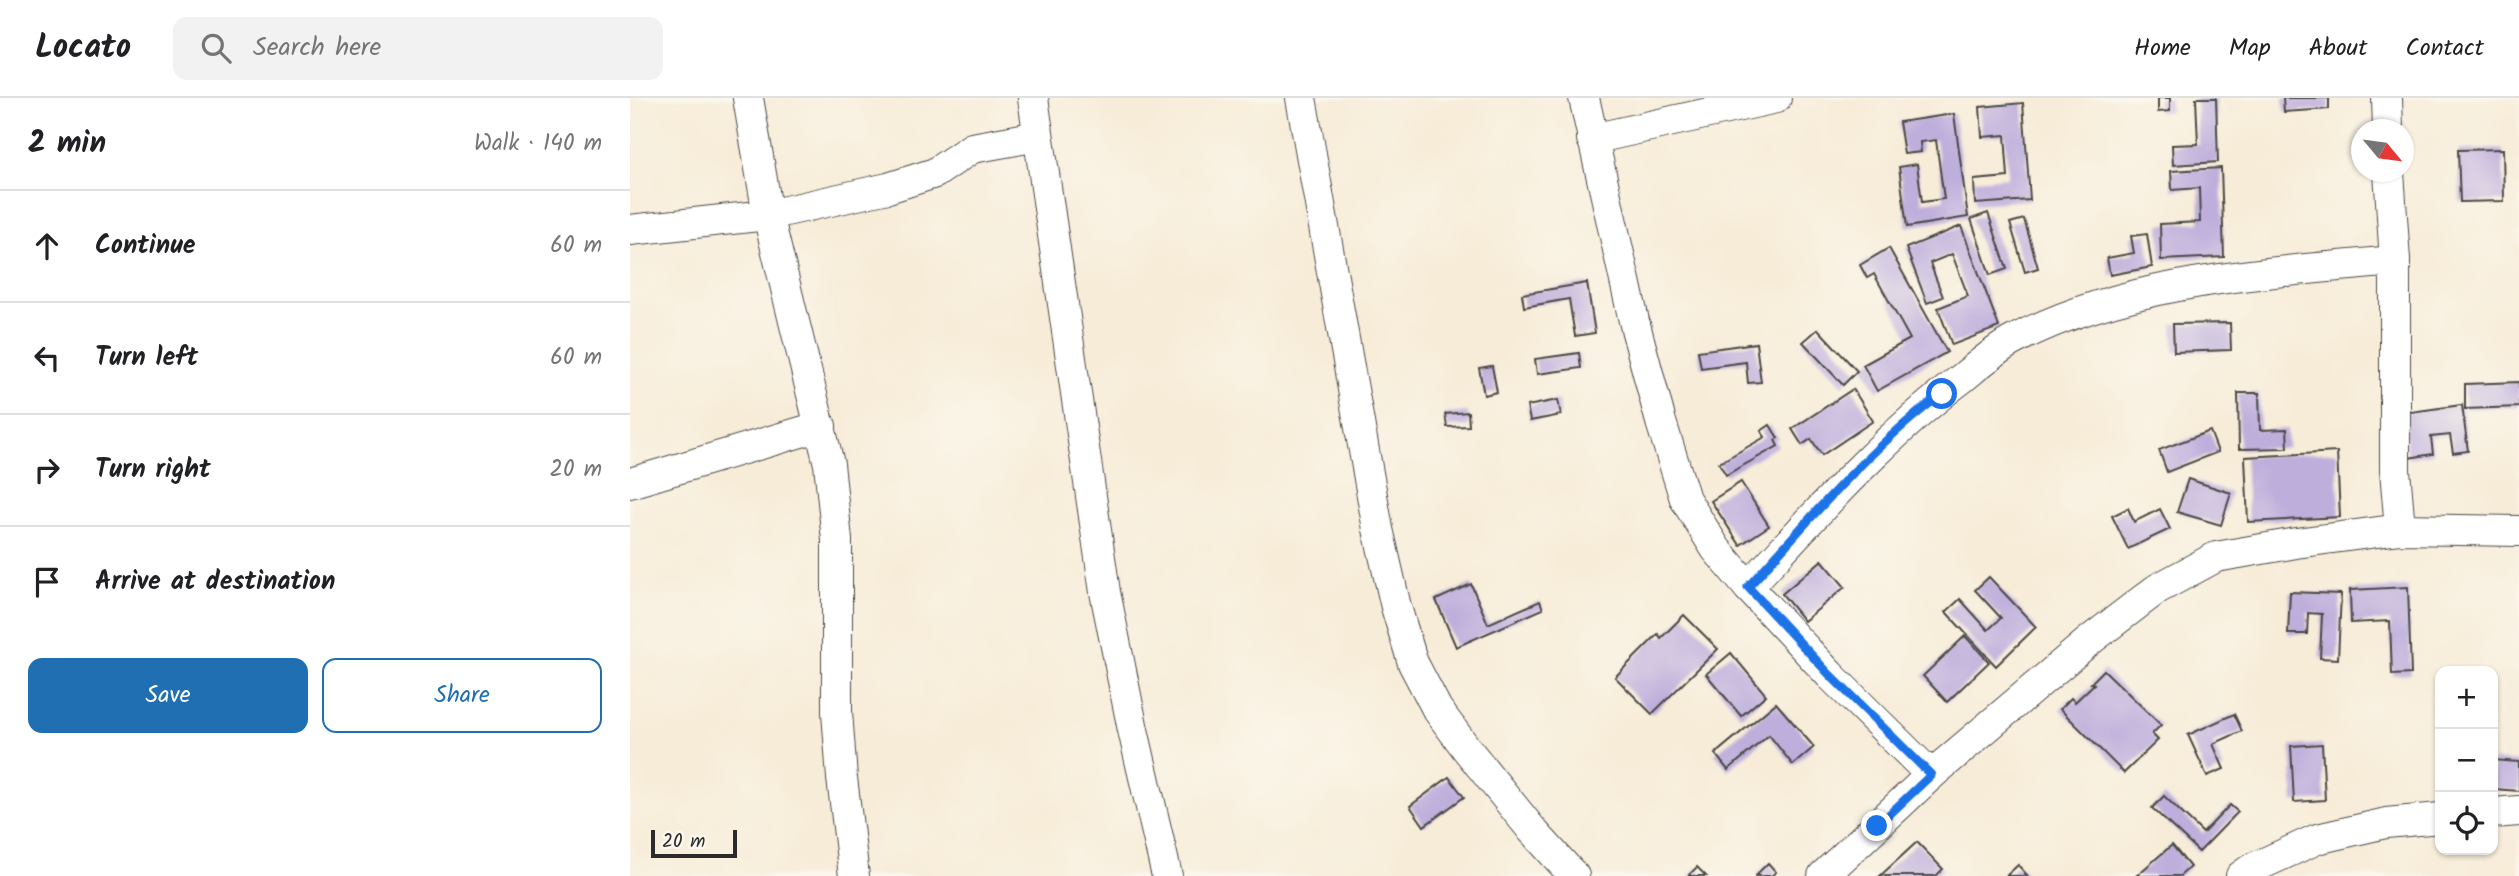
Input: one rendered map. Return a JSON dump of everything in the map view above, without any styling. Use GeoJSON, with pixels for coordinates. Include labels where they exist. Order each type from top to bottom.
{"type":"FeatureCollection","features":[{"type":"Feature","properties":{"kind":"street"},"geometry":{"type":"LineString","coordinates":[[748,98],[768,215],[829,464],[837,540],[837,712],[854,876]]}},
{"type":"Feature","properties":{"kind":"street"},"geometry":{"type":"LineString","coordinates":[[1033,98],[1105,592],[1167,876]]}},
{"type":"Feature","properties":{"kind":"street"},"geometry":{"type":"LineString","coordinates":[[1301,98],[1378,529],[1396,607],[1413,663],[1437,709],[1466,748],[1525,822],[1574,876]]}},
{"type":"Feature","properties":{"kind":"street"},"geometry":{"type":"LineString","coordinates":[[1584,98],[1648,371],[1685,499],[1716,549],[1748,587],[1830,675],[1931,775]]}},
{"type":"Feature","properties":{"kind":"street"},"geometry":{"type":"LineString","coordinates":[[1592,139],[1776,98]]}},
{"type":"Feature","properties":{"kind":"street"},"geometry":{"type":"LineString","coordinates":[[2387,98],[2388,119]]}},
{"type":"Feature","properties":{"kind":"street"},"geometry":{"type":"LineString","coordinates":[[630,230],[768,215],[888,188],[934,173],[972,148],[1038,136]]}},
{"type":"Feature","properties":{"kind":"street"},"geometry":{"type":"LineString","coordinates":[[2390,182],[2395,261],[2395,470],[2400,529]]}},
{"type":"Feature","properties":{"kind":"street"},"geometry":{"type":"LineString","coordinates":[[1748,587],[1864,463],[1921,409],[2011,341],[2079,311],[2162,290],[2272,273],[2395,261]]}},
{"type":"Feature","properties":{"kind":"street"},"geometry":{"type":"LineString","coordinates":[[630,483],[821,426]]}},
{"type":"Feature","properties":{"kind":"street"},"geometry":{"type":"LineString","coordinates":[[1823,876],[1931,775],[2089,641],[2157,590],[2216,557],[2400,529],[2519,531]]}},
{"type":"Feature","properties":{"kind":"street"},"geometry":{"type":"LineString","coordinates":[[2498,813],[2519,811]]}},
{"type":"Feature","properties":{"kind":"street"},"geometry":{"type":"LineString","coordinates":[[2241,876],[2317,839],[2386,823],[2435,818]]}},
{"type":"Feature","properties":{"kind":"building"},"geometry":{"type":"Polygon","coordinates":[[[2158,98],[2170,98],[2170,111],[2158,112],[2158,98]]]}},
{"type":"Feature","properties":{"kind":"building"},"geometry":{"type":"Polygon","coordinates":[[[2196,98],[2216,98],[2218,162],[2173,165],[2172,145],[2198,144],[2196,98]]]}},
{"type":"Feature","properties":{"kind":"building"},"geometry":{"type":"Polygon","coordinates":[[[2283,98],[2329,98],[2329,109],[2284,112],[2283,98]]]}},
{"type":"Feature","properties":{"kind":"building"},"geometry":{"type":"Polygon","coordinates":[[[2023,103],[2030,200],[1975,204],[1974,180],[2008,177],[2005,135],[1982,137],[1980,107],[2023,103]]]}},
{"type":"Feature","properties":{"kind":"building"},"geometry":{"type":"Polygon","coordinates":[[[1954,114],[1968,217],[1907,227],[1899,167],[1917,164],[1922,202],[1944,199],[1936,140],[1920,142],[1921,152],[1904,154],[1899,122],[1954,114]]]}},
{"type":"Feature","properties":{"kind":"building"},"geometry":{"type":"Polygon","coordinates":[[[2503,149],[2504,201],[2460,202],[2458,150],[2503,149]]]}},
{"type":"Feature","properties":{"kind":"building"},"geometry":{"type":"Polygon","coordinates":[[[2221,168],[2224,257],[2161,260],[2160,224],[2200,222],[2199,188],[2172,190],[2171,171],[2221,168]]]}},
{"type":"Feature","properties":{"kind":"building"},"geometry":{"type":"Polygon","coordinates":[[[1988,213],[2007,269],[1990,275],[1971,219],[1988,213]]]}},
{"type":"Feature","properties":{"kind":"building"},"geometry":{"type":"Polygon","coordinates":[[[2024,219],[2038,268],[2025,272],[2010,223],[2024,219]]]}},
{"type":"Feature","properties":{"kind":"building"},"geometry":{"type":"Polygon","coordinates":[[[1961,226],[1999,327],[1952,345],[1938,308],[1968,296],[1952,254],[1930,263],[1943,297],[1927,303],[1906,248],[1961,226]]]}},
{"type":"Feature","properties":{"kind":"building"},"geometry":{"type":"Polygon","coordinates":[[[2147,234],[2152,267],[2110,275],[2107,258],[2134,253],[2131,236],[2147,234]]]}},
{"type":"Feature","properties":{"kind":"building"},"geometry":{"type":"Polygon","coordinates":[[[1889,248],[1947,352],[1877,391],[1863,365],[1910,339],[1874,274],[1867,278],[1860,265],[1889,248]]]}},
{"type":"Feature","properties":{"kind":"building"},"geometry":{"type":"Polygon","coordinates":[[[1587,283],[1595,333],[1575,336],[1569,299],[1524,307],[1522,294],[1587,283]]]}},
{"type":"Feature","properties":{"kind":"building"},"geometry":{"type":"Polygon","coordinates":[[[2230,323],[2231,350],[2174,352],[2173,324],[2230,323]]]}},
{"type":"Feature","properties":{"kind":"building"},"geometry":{"type":"Polygon","coordinates":[[[1818,329],[1857,371],[1843,385],[1803,342],[1818,329]]]}},
{"type":"Feature","properties":{"kind":"building"},"geometry":{"type":"Polygon","coordinates":[[[1756,343],[1761,382],[1748,383],[1746,362],[1701,368],[1698,351],[1756,343]]]}},
{"type":"Feature","properties":{"kind":"building"},"geometry":{"type":"Polygon","coordinates":[[[1579,353],[1581,368],[1537,374],[1535,359],[1579,353]]]}},
{"type":"Feature","properties":{"kind":"building"},"geometry":{"type":"Polygon","coordinates":[[[1492,366],[1497,392],[1484,395],[1479,368],[1492,366]]]}},
{"type":"Feature","properties":{"kind":"building"},"geometry":{"type":"Polygon","coordinates":[[[2519,382],[2519,407],[2465,409],[2465,384],[2519,382]]]}},
{"type":"Feature","properties":{"kind":"building"},"geometry":{"type":"Polygon","coordinates":[[[1853,389],[1873,421],[1822,455],[1811,439],[1802,445],[1792,429],[1853,389]]]}},
{"type":"Feature","properties":{"kind":"building"},"geometry":{"type":"Polygon","coordinates":[[[2238,393],[2259,393],[2260,430],[2287,429],[2288,448],[2239,449],[2238,393]]]}},
{"type":"Feature","properties":{"kind":"building"},"geometry":{"type":"Polygon","coordinates":[[[1558,400],[1561,415],[1530,421],[1527,406],[1558,400]]]}},
{"type":"Feature","properties":{"kind":"building"},"geometry":{"type":"Polygon","coordinates":[[[2462,405],[2468,451],[2453,453],[2450,435],[2431,437],[2433,454],[2408,458],[2403,413],[2462,405]]]}},
{"type":"Feature","properties":{"kind":"building"},"geometry":{"type":"Polygon","coordinates":[[[1468,412],[1469,426],[1447,427],[1445,414],[1468,412]]]}},
{"type":"Feature","properties":{"kind":"building"},"geometry":{"type":"Polygon","coordinates":[[[1770,425],[1778,438],[1775,440],[1778,446],[1726,475],[1719,463],[1765,437],[1761,431],[1770,425]]]}},
{"type":"Feature","properties":{"kind":"building"},"geometry":{"type":"Polygon","coordinates":[[[2210,431],[2218,452],[2167,472],[2159,450],[2210,431]]]}},
{"type":"Feature","properties":{"kind":"building"},"geometry":{"type":"Polygon","coordinates":[[[2337,452],[2340,517],[2248,522],[2245,457],[2337,452]]]}},
{"type":"Feature","properties":{"kind":"building"},"geometry":{"type":"Polygon","coordinates":[[[2188,479],[2231,493],[2221,525],[2177,512],[2188,479]]]}},
{"type":"Feature","properties":{"kind":"building"},"geometry":{"type":"Polygon","coordinates":[[[1741,482],[1769,526],[1740,545],[1711,501],[1741,482]]]}},
{"type":"Feature","properties":{"kind":"building"},"geometry":{"type":"Polygon","coordinates":[[[2128,508],[2134,522],[2160,509],[2170,529],[2128,549],[2112,516],[2128,508]]]}},
{"type":"Feature","properties":{"kind":"building"},"geometry":{"type":"Polygon","coordinates":[[[1822,560],[1845,587],[1804,621],[1782,594],[1822,560]]]}},
{"type":"Feature","properties":{"kind":"building"},"geometry":{"type":"Polygon","coordinates":[[[1989,577],[2036,627],[1996,666],[1946,612],[1960,599],[1988,630],[2001,618],[1975,590],[1989,577]]]}},
{"type":"Feature","properties":{"kind":"building"},"geometry":{"type":"Polygon","coordinates":[[[1471,584],[1488,624],[1540,601],[1543,609],[1456,647],[1436,600],[1471,584]]]}},
{"type":"Feature","properties":{"kind":"building"},"geometry":{"type":"Polygon","coordinates":[[[2408,587],[2411,674],[2392,675],[2390,621],[2351,623],[2350,590],[2408,587]]]}},
{"type":"Feature","properties":{"kind":"building"},"geometry":{"type":"Polygon","coordinates":[[[2290,592],[2341,594],[2338,659],[2320,658],[2322,614],[2308,613],[2307,634],[2288,634],[2290,592]]]}},
{"type":"Feature","properties":{"kind":"building"},"geometry":{"type":"Polygon","coordinates":[[[1684,615],[1718,649],[1652,714],[1615,677],[1658,634],[1661,638],[1684,615]]]}},
{"type":"Feature","properties":{"kind":"building"},"geometry":{"type":"Polygon","coordinates":[[[1965,636],[1989,662],[1947,702],[1923,676],[1965,636]]]}},
{"type":"Feature","properties":{"kind":"building"},"geometry":{"type":"Polygon","coordinates":[[[1731,653],[1766,695],[1741,716],[1706,674],[1731,653]]]}},
{"type":"Feature","properties":{"kind":"building"},"geometry":{"type":"Polygon","coordinates":[[[2104,670],[2161,725],[2152,734],[2158,740],[2124,773],[2060,709],[2071,698],[2075,702],[2104,670]]]}},
{"type":"Feature","properties":{"kind":"building"},"geometry":{"type":"Polygon","coordinates":[[[1776,703],[1814,747],[1793,765],[1769,735],[1728,770],[1715,754],[1776,703]]]}},
{"type":"Feature","properties":{"kind":"building"},"geometry":{"type":"Polygon","coordinates":[[[2234,714],[2242,731],[2213,744],[2224,769],[2207,776],[2188,735],[2234,714]]]}},
{"type":"Feature","properties":{"kind":"building"},"geometry":{"type":"Polygon","coordinates":[[[2322,744],[2325,800],[2294,802],[2291,746],[2322,744]]]}},
{"type":"Feature","properties":{"kind":"building"},"geometry":{"type":"Polygon","coordinates":[[[2498,760],[2519,762],[2519,791],[2498,789],[2498,760]]]}},
{"type":"Feature","properties":{"kind":"building"},"geometry":{"type":"Polygon","coordinates":[[[1449,777],[1464,797],[1424,826],[1410,806],[1449,777]]]}},
{"type":"Feature","properties":{"kind":"building"},"geometry":{"type":"Polygon","coordinates":[[[2164,796],[2203,833],[2230,805],[2238,812],[2199,852],[2152,808],[2164,796]]]}},
{"type":"Feature","properties":{"kind":"building"},"geometry":{"type":"Polygon","coordinates":[[[1917,842],[1943,869],[1936,876],[1880,876],[1917,842]]]}},
{"type":"Feature","properties":{"kind":"building"},"geometry":{"type":"Polygon","coordinates":[[[2172,845],[2190,867],[2180,876],[2136,876],[2172,845]]]}},
{"type":"Feature","properties":{"kind":"building"},"geometry":{"type":"Polygon","coordinates":[[[1768,863],[1776,872],[1771,876],[1755,876],[1768,863]]]}},
{"type":"Feature","properties":{"kind":"building"},"geometry":{"type":"Polygon","coordinates":[[[2018,865],[2028,876],[2006,876],[2018,865]]]}},
{"type":"Feature","properties":{"kind":"building"},"geometry":{"type":"Polygon","coordinates":[[[1697,867],[1706,876],[1688,876],[1697,867]]]}},
{"type":"Feature","properties":{"kind":"route"},"geometry":{"type":"LineString","coordinates":[[1877,826],[1931,775],[1830,675],[1748,587],[1864,463],[1921,409],[1942,394]]}}]}
